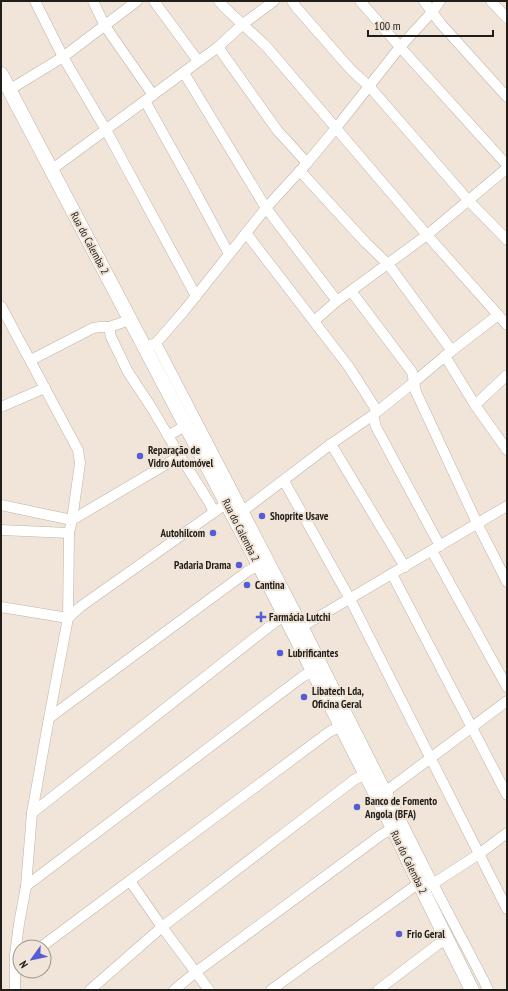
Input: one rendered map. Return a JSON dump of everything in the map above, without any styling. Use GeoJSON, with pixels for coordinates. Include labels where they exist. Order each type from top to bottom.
{"type":"FeatureCollection","features":[{"type":"Feature","properties":{"kind":"main road","name":"Rua do Calemba 2"},"geometry":{"type":"LineString","coordinates":[[1,74],[130,320],[151,345],[186,425],[227,504],[239,514],[259,565],[285,616],[298,629],[313,671],[365,774],[382,795],[393,828],[425,886],[447,939],[472,990]]}},
{"type":"Feature","properties":{"kind":"street"},"geometry":{"type":"LineString","coordinates":[[35,1],[63,57],[106,130],[196,296]]}},
{"type":"Feature","properties":{"kind":"street"},"geometry":{"type":"LineString","coordinates":[[93,1],[104,26],[149,98],[188,178],[229,254]]}},
{"type":"Feature","properties":{"kind":"street"},"geometry":{"type":"LineString","coordinates":[[9,90],[63,57],[138,1]]}},
{"type":"Feature","properties":{"kind":"street"},"geometry":{"type":"LineString","coordinates":[[154,1],[198,62]]}},
{"type":"Feature","properties":{"kind":"street"},"geometry":{"type":"LineString","coordinates":[[219,1],[266,46],[427,235],[507,325]]}},
{"type":"Feature","properties":{"kind":"street"},"geometry":{"type":"LineString","coordinates":[[51,170],[184,73],[218,47],[243,24],[274,1]]}},
{"type":"Feature","properties":{"kind":"street"},"geometry":{"type":"LineString","coordinates":[[292,1],[352,71],[369,86],[468,200],[507,240]]}},
{"type":"Feature","properties":{"kind":"street"},"geometry":{"type":"LineString","coordinates":[[360,1],[507,165]]}},
{"type":"Feature","properties":{"kind":"street"},"geometry":{"type":"LineString","coordinates":[[424,1],[441,24],[507,97]]}},
{"type":"Feature","properties":{"kind":"street"},"geometry":{"type":"LineString","coordinates":[[440,1],[400,47],[336,128],[266,208],[184,311],[151,345],[298,629],[382,795],[425,886],[484,981],[488,990]]}},
{"type":"Feature","properties":{"kind":"street"},"geometry":{"type":"LineString","coordinates":[[491,1],[507,18]]}},
{"type":"Feature","properties":{"kind":"street"},"geometry":{"type":"LineString","coordinates":[[218,47],[303,167],[366,243],[388,264],[448,353],[475,405],[507,450]]}},
{"type":"Feature","properties":{"kind":"street"},"geometry":{"type":"LineString","coordinates":[[184,73],[266,208],[337,301]]}},
{"type":"Feature","properties":{"kind":"street"},"geometry":{"type":"LineString","coordinates":[[314,321],[337,301],[427,235],[507,168]]}},
{"type":"Feature","properties":{"kind":"street"},"geometry":{"type":"LineString","coordinates":[[246,233],[349,367],[375,413],[376,427],[507,687]]}},
{"type":"Feature","properties":{"kind":"street"},"geometry":{"type":"LineString","coordinates":[[351,291],[412,372],[416,392],[477,523],[507,582]]}},
{"type":"Feature","properties":{"kind":"street"},"geometry":{"type":"LineString","coordinates":[[1,306],[78,450],[80,463],[69,532],[68,618],[32,813],[26,886],[19,924],[18,939]]}},
{"type":"Feature","properties":{"kind":"street"},"geometry":{"type":"LineString","coordinates":[[239,514],[331,444],[375,413],[448,353],[498,315]]}},
{"type":"Feature","properties":{"kind":"street"},"geometry":{"type":"LineString","coordinates":[[31,360],[93,328],[109,327],[130,320]]}},
{"type":"Feature","properties":{"kind":"street"},"geometry":{"type":"LineString","coordinates":[[109,327],[111,337],[128,372],[153,410],[214,512]]}},
{"type":"Feature","properties":{"kind":"street"},"geometry":{"type":"LineString","coordinates":[[475,405],[507,375]]}},
{"type":"Feature","properties":{"kind":"street"},"geometry":{"type":"LineString","coordinates":[[1,407],[45,388]]}},
{"type":"Feature","properties":{"kind":"street"},"geometry":{"type":"LineString","coordinates":[[168,436],[186,425]]}},
{"type":"Feature","properties":{"kind":"street"},"geometry":{"type":"LineString","coordinates":[[331,444],[405,566]]}},
{"type":"Feature","properties":{"kind":"street"},"geometry":{"type":"LineString","coordinates":[[1,505],[72,520],[180,456]]}},
{"type":"Feature","properties":{"kind":"street"},"geometry":{"type":"LineString","coordinates":[[284,481],[350,599],[507,909]]}},
{"type":"Feature","properties":{"kind":"street"},"geometry":{"type":"LineString","coordinates":[[68,618],[80,607],[227,504]]}},
{"type":"Feature","properties":{"kind":"street"},"geometry":{"type":"LineString","coordinates":[[298,629],[507,506]]}},
{"type":"Feature","properties":{"kind":"street"},"geometry":{"type":"LineString","coordinates":[[1,530],[69,532]]}},
{"type":"Feature","properties":{"kind":"street"},"geometry":{"type":"LineString","coordinates":[[49,718],[248,571],[259,565]]}},
{"type":"Feature","properties":{"kind":"street"},"geometry":{"type":"LineString","coordinates":[[392,574],[507,795]]}},
{"type":"Feature","properties":{"kind":"street"},"geometry":{"type":"LineString","coordinates":[[1,607],[68,618]]}},
{"type":"Feature","properties":{"kind":"street"},"geometry":{"type":"LineString","coordinates":[[32,813],[285,616]]}},
{"type":"Feature","properties":{"kind":"street"},"geometry":{"type":"LineString","coordinates":[[26,886],[302,677],[313,671]]}},
{"type":"Feature","properties":{"kind":"street"},"geometry":{"type":"LineString","coordinates":[[382,795],[507,701]]}},
{"type":"Feature","properties":{"kind":"street"},"geometry":{"type":"LineString","coordinates":[[52,939],[330,732],[341,726]]}},
{"type":"Feature","properties":{"kind":"street"},"geometry":{"type":"LineString","coordinates":[[90,990],[162,927],[354,780],[365,774]]}},
{"type":"Feature","properties":{"kind":"street"},"geometry":{"type":"LineString","coordinates":[[174,990],[196,972],[381,835],[393,828]]}},
{"type":"Feature","properties":{"kind":"street"},"geometry":{"type":"LineString","coordinates":[[271,990],[425,886],[480,854],[507,833]]}},
{"type":"Feature","properties":{"kind":"street"},"geometry":{"type":"LineString","coordinates":[[130,881],[209,990]]}},
{"type":"Feature","properties":{"kind":"street"},"geometry":{"type":"LineString","coordinates":[[378,990],[447,939]]}},
{"type":"Feature","properties":{"kind":"street"},"geometry":{"type":"LineString","coordinates":[[14,979],[15,990]]}},
{"type":"Feature","properties":{"kind":"place","name":"Reparação de Vidro Automóvel"},"geometry":{"type":"Point","coordinates":[140,456]}},
{"type":"Feature","properties":{"kind":"place","name":"Shoprite Usave"},"geometry":{"type":"Point","coordinates":[262,516]}},
{"type":"Feature","properties":{"kind":"place","name":"Autohilcom"},"geometry":{"type":"Point","coordinates":[213,533]}},
{"type":"Feature","properties":{"kind":"place","name":"Padaria Drama"},"geometry":{"type":"Point","coordinates":[239,565]}},
{"type":"Feature","properties":{"kind":"place","name":"Cantina"},"geometry":{"type":"Point","coordinates":[247,585]}},
{"type":"Feature","properties":{"kind":"place","name":"Farmácia Lutchi"},"geometry":{"type":"Point","coordinates":[261,617]}},
{"type":"Feature","properties":{"kind":"place","name":"Lubrificantes"},"geometry":{"type":"Point","coordinates":[280,653]}},
{"type":"Feature","properties":{"kind":"place","name":"Libatech Lda, Oficina Geral"},"geometry":{"type":"Point","coordinates":[304,697]}},
{"type":"Feature","properties":{"kind":"place","name":"Banco de Fomento Angola (BFA)"},"geometry":{"type":"Point","coordinates":[357,807]}},
{"type":"Feature","properties":{"kind":"place","name":"Frio Geral"},"geometry":{"type":"Point","coordinates":[399,934]}}]}
